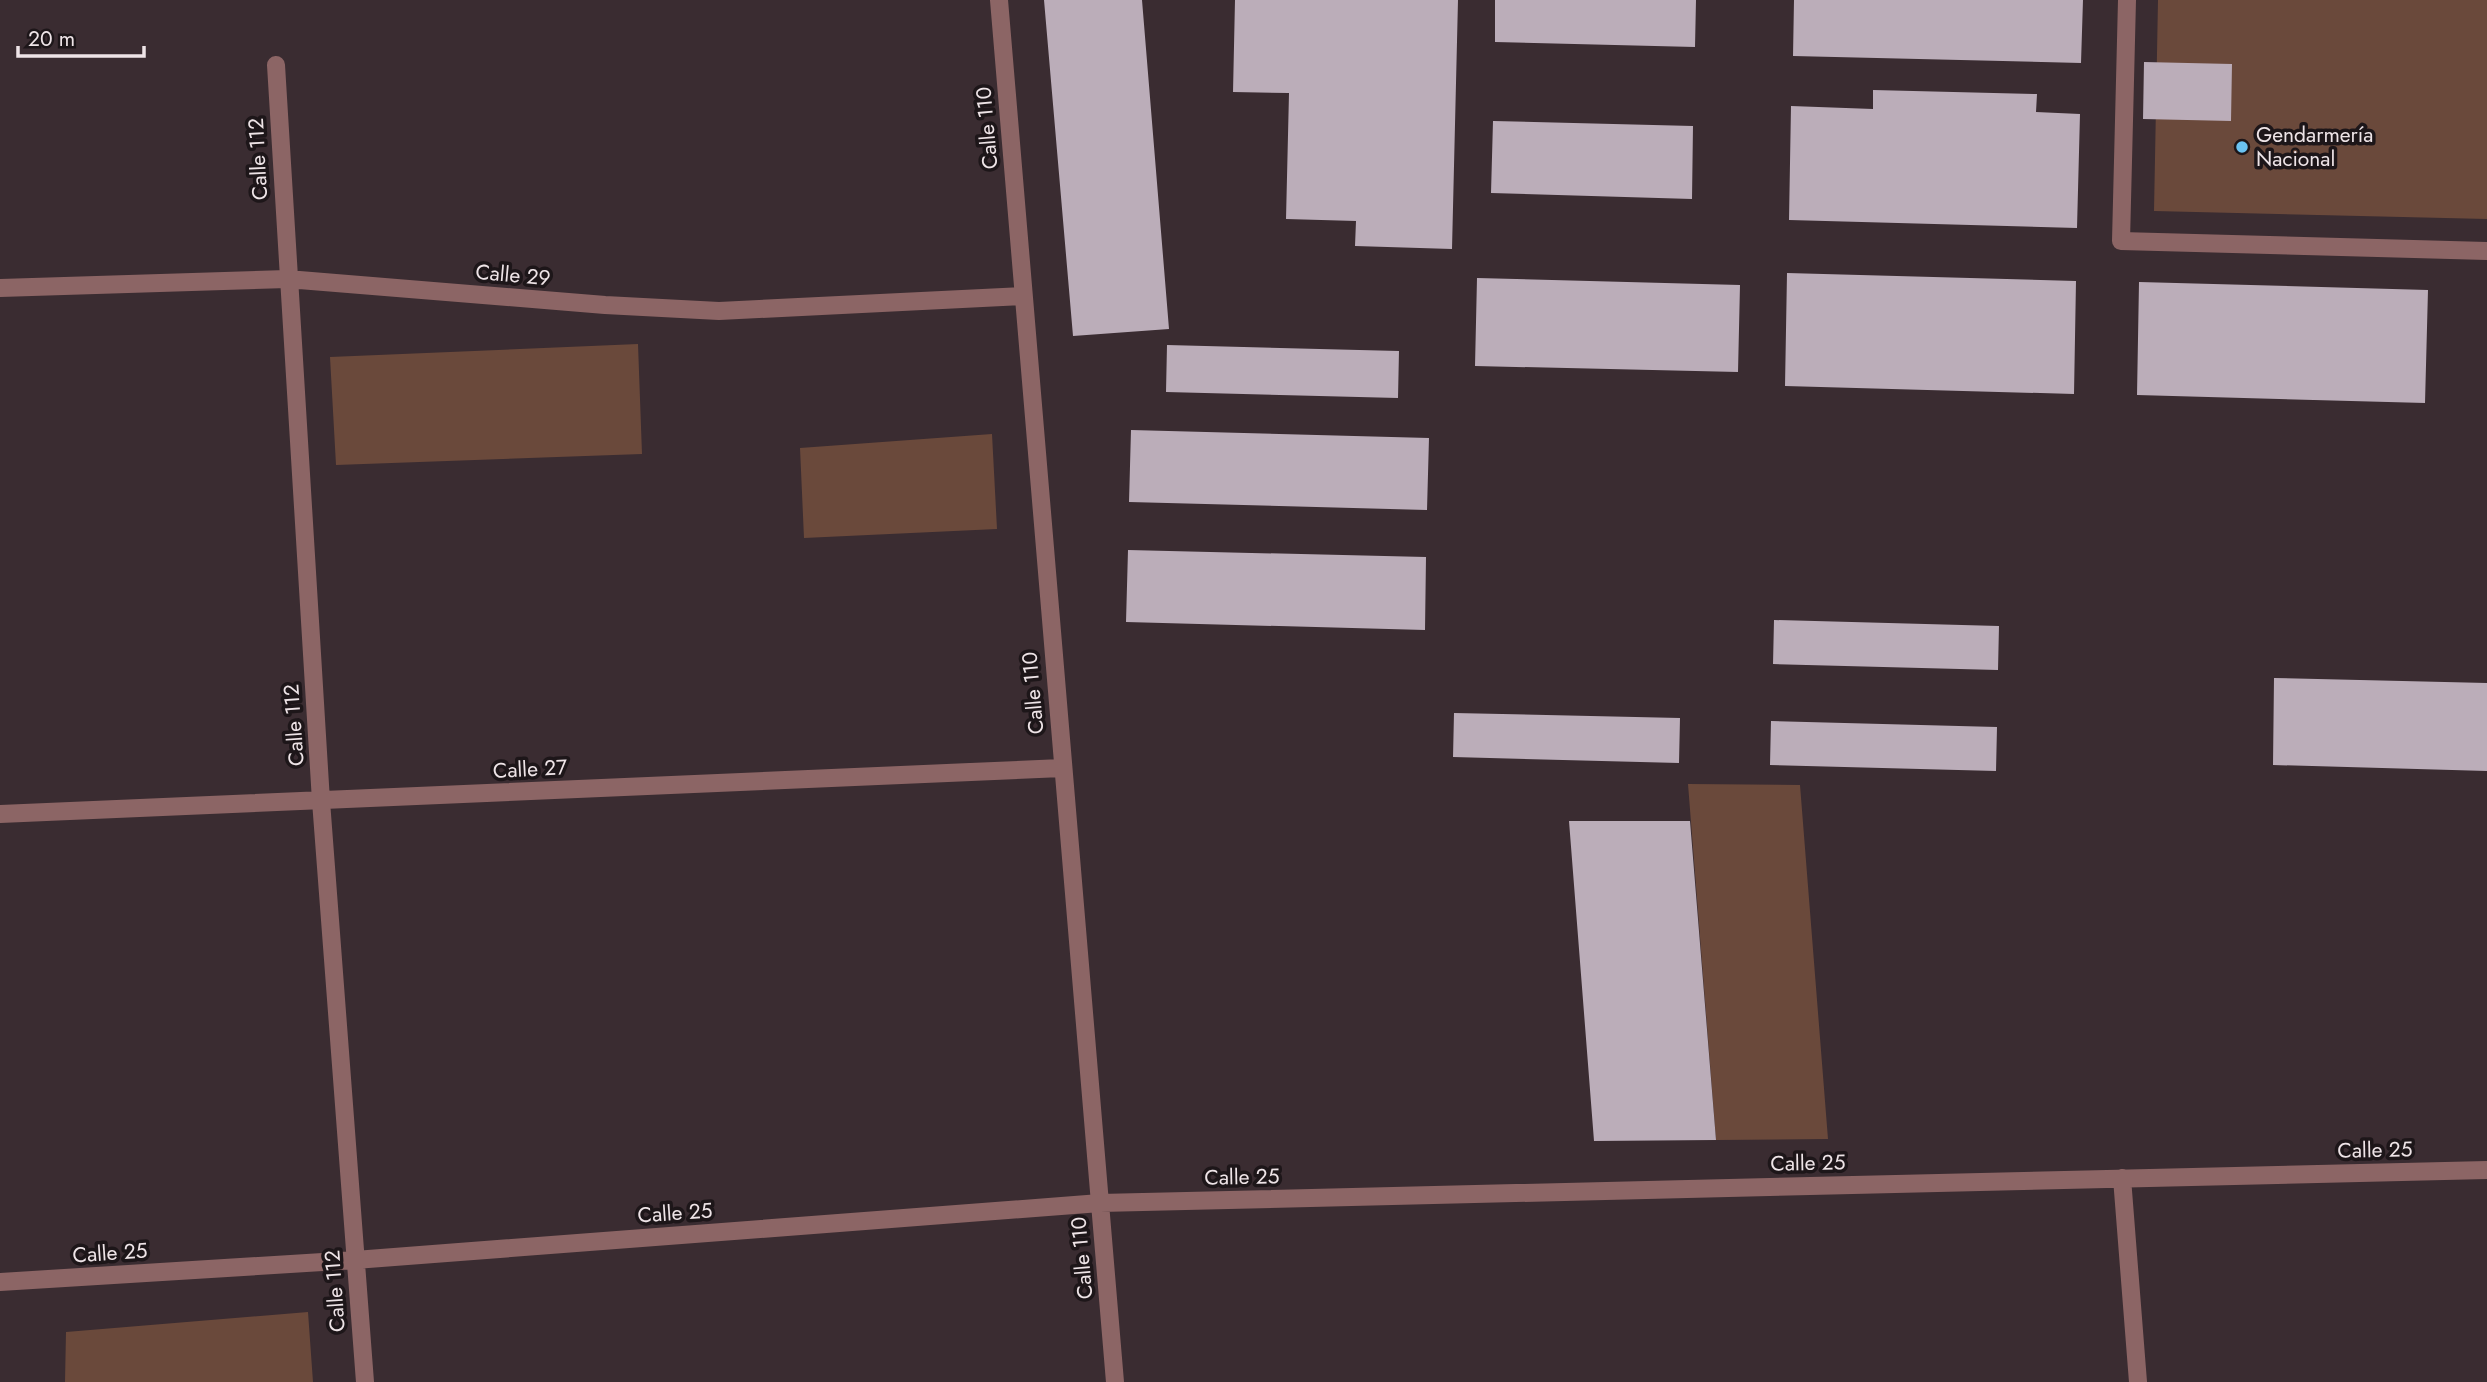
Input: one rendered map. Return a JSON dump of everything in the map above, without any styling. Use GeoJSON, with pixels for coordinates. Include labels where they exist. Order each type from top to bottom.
{"type":"FeatureCollection","features":[{"type":"Feature","properties":{"kind":"street","name":"Calle 110"},"geometry":{"type":"LineString","coordinates":[[999,0],[1115,1382]]}},
{"type":"Feature","properties":{"kind":"street"},"geometry":{"type":"LineString","coordinates":[[2126,0],[2121,241],[2487,250]]}},
{"type":"Feature","properties":{"kind":"street","name":"Calle 112"},"geometry":{"type":"LineString","coordinates":[[276,65],[321,801],[365,1382]]}},
{"type":"Feature","properties":{"kind":"street","name":"Calle 29"},"geometry":{"type":"LineString","coordinates":[[0,288],[287,279],[605,305],[719,311],[1023,296]]}},
{"type":"Feature","properties":{"kind":"street","name":"Calle 27"},"geometry":{"type":"LineString","coordinates":[[0,814],[1062,768]]}},
{"type":"Feature","properties":{"kind":"street","name":"Calle 25"},"geometry":{"type":"LineString","coordinates":[[0,1283],[355,1260],[1100,1203],[2487,1170]]}},
{"type":"Feature","properties":{"kind":"street"},"geometry":{"type":"LineString","coordinates":[[2122,1178],[2138,1382]]}},
{"type":"Feature","properties":{"kind":"shaded area"},"geometry":{"type":"Polygon","coordinates":[[[2158,0],[2487,0],[2487,219],[2154,211],[2158,0]]]}},
{"type":"Feature","properties":{"kind":"shaded area"},"geometry":{"type":"Polygon","coordinates":[[[638,344],[642,454],[336,465],[330,357],[638,344]]]}},
{"type":"Feature","properties":{"kind":"shaded area"},"geometry":{"type":"Polygon","coordinates":[[[992,434],[997,529],[804,538],[800,448],[992,434]]]}},
{"type":"Feature","properties":{"kind":"shaded area"},"geometry":{"type":"Polygon","coordinates":[[[1688,784],[1800,785],[1828,1139],[1716,1140],[1688,784]]]}},
{"type":"Feature","properties":{"kind":"shaded area"},"geometry":{"type":"Polygon","coordinates":[[[308,1312],[313,1382],[65,1382],[66,1332],[308,1312]]]}},
{"type":"Feature","properties":{"kind":"building"},"geometry":{"type":"Polygon","coordinates":[[[1044,0],[1142,0],[1169,329],[1073,336],[1044,0]]]}},
{"type":"Feature","properties":{"kind":"building"},"geometry":{"type":"Polygon","coordinates":[[[1235,0],[1458,0],[1452,249],[1355,246],[1356,221],[1286,219],[1289,93],[1233,92],[1235,0]]]}},
{"type":"Feature","properties":{"kind":"building"},"geometry":{"type":"Polygon","coordinates":[[[1495,0],[1696,0],[1695,47],[1495,42],[1495,0]]]}},
{"type":"Feature","properties":{"kind":"building"},"geometry":{"type":"Polygon","coordinates":[[[1794,0],[2083,0],[2081,63],[1793,56],[1794,0]]]}},
{"type":"Feature","properties":{"kind":"building"},"geometry":{"type":"Polygon","coordinates":[[[2144,62],[2232,64],[2231,121],[2143,119],[2144,62]]]}},
{"type":"Feature","properties":{"kind":"building"},"geometry":{"type":"Polygon","coordinates":[[[1873,90],[2037,94],[2036,112],[2080,114],[2077,228],[1789,220],[1791,106],[1873,109],[1873,90]]]}},
{"type":"Feature","properties":{"kind":"building"},"geometry":{"type":"Polygon","coordinates":[[[1493,121],[1693,126],[1692,199],[1491,193],[1493,121]]]}},
{"type":"Feature","properties":{"kind":"building"},"geometry":{"type":"Polygon","coordinates":[[[1787,273],[2076,281],[2074,394],[1785,386],[1787,273]]]}},
{"type":"Feature","properties":{"kind":"building"},"geometry":{"type":"Polygon","coordinates":[[[1477,278],[1740,285],[1738,372],[1475,366],[1477,278]]]}},
{"type":"Feature","properties":{"kind":"building"},"geometry":{"type":"Polygon","coordinates":[[[2139,282],[2428,290],[2425,403],[2137,395],[2139,282]]]}},
{"type":"Feature","properties":{"kind":"building"},"geometry":{"type":"Polygon","coordinates":[[[1167,345],[1399,351],[1398,398],[1166,392],[1167,345]]]}},
{"type":"Feature","properties":{"kind":"building"},"geometry":{"type":"Polygon","coordinates":[[[1131,430],[1429,438],[1427,510],[1129,502],[1131,430]]]}},
{"type":"Feature","properties":{"kind":"building"},"geometry":{"type":"Polygon","coordinates":[[[1128,550],[1426,557],[1425,630],[1126,622],[1128,550]]]}},
{"type":"Feature","properties":{"kind":"building"},"geometry":{"type":"Polygon","coordinates":[[[1774,620],[1999,626],[1998,670],[1773,664],[1774,620]]]}},
{"type":"Feature","properties":{"kind":"building"},"geometry":{"type":"Polygon","coordinates":[[[2274,678],[2487,683],[2487,771],[2273,765],[2274,678]]]}},
{"type":"Feature","properties":{"kind":"building"},"geometry":{"type":"Polygon","coordinates":[[[1454,713],[1680,718],[1679,763],[1453,757],[1454,713]]]}},
{"type":"Feature","properties":{"kind":"building"},"geometry":{"type":"Polygon","coordinates":[[[1771,721],[1997,727],[1996,771],[1770,765],[1771,721]]]}},
{"type":"Feature","properties":{"kind":"building"},"geometry":{"type":"Polygon","coordinates":[[[1569,821],[1690,821],[1716,1140],[1594,1141],[1569,821]]]}},
{"type":"Feature","properties":{"kind":"place","name":"Gendarmería Nacional"},"geometry":{"type":"Point","coordinates":[2242,147]}}]}
